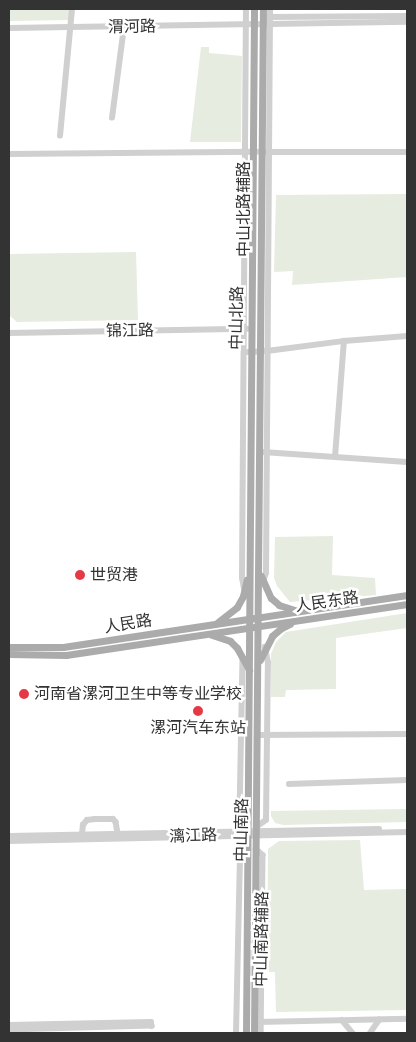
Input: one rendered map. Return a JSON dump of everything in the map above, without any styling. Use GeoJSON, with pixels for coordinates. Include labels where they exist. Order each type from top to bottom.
{"type":"FeatureCollection","features":[{"type":"Feature","properties":{"kind":"main road","name":"中山北路"},"geometry":{"type":"LineString","coordinates":[[250,627],[262,452],[263,351],[261,152],[254,9]]}},
{"type":"Feature","properties":{"kind":"main road","name":"中山北路"},"geometry":{"type":"LineString","coordinates":[[259,626],[254,565],[247,329],[261,152],[267,21],[263,9]]}},
{"type":"Feature","properties":{"kind":"main road"},"geometry":{"type":"LineString","coordinates":[[209,634],[230,641],[254,670],[265,646],[280,629],[300,616],[271,598],[262,584],[254,565]]}},
{"type":"Feature","properties":{"kind":"main road"},"geometry":{"type":"LineString","coordinates":[[209,626],[229,615],[237,607],[254,565]]}},
{"type":"Feature","properties":{"kind":"main road","name":"人民东路"},"geometry":{"type":"LineString","coordinates":[[250,627],[407,596]]}},
{"type":"Feature","properties":{"kind":"main road","name":"人民东路"},"geometry":{"type":"LineString","coordinates":[[250,619],[300,616],[407,604]]}},
{"type":"Feature","properties":{"kind":"main road","name":"人民路"},"geometry":{"type":"LineString","coordinates":[[9,647],[63,647],[250,619]]}},
{"type":"Feature","properties":{"kind":"main road","name":"中山南路"},"geometry":{"type":"LineString","coordinates":[[246,1033],[254,1022],[247,848],[245,734],[259,626]]}},
{"type":"Feature","properties":{"kind":"main road","name":"人民路"},"geometry":{"type":"LineString","coordinates":[[9,654],[66,655],[250,627]]}},
{"type":"Feature","properties":{"kind":"main road","name":"中山南路"},"geometry":{"type":"LineString","coordinates":[[250,627],[257,735],[254,1033]]}},
{"type":"Feature","properties":{"kind":"main road"},"geometry":{"type":"LineString","coordinates":[[245,734],[257,735]]}},
{"type":"Feature","properties":{"kind":"street"},"geometry":{"type":"LineString","coordinates":[[60,136],[72,9]]}},
{"type":"Feature","properties":{"kind":"street","name":"中山北路辅路"},"geometry":{"type":"LineString","coordinates":[[246,9],[244,152],[247,329]]}},
{"type":"Feature","properties":{"kind":"street"},"geometry":{"type":"LineString","coordinates":[[267,21],[270,9]]}},
{"type":"Feature","properties":{"kind":"street","name":"渭河路"},"geometry":{"type":"LineString","coordinates":[[352,20],[407,16]]}},
{"type":"Feature","properties":{"kind":"street","name":"渭河路"},"geometry":{"type":"LineString","coordinates":[[9,28],[254,24],[267,21],[352,20],[407,22]]}},
{"type":"Feature","properties":{"kind":"street"},"geometry":{"type":"LineString","coordinates":[[112,118],[124,27]]}},
{"type":"Feature","properties":{"kind":"street"},"geometry":{"type":"LineString","coordinates":[[9,154],[407,152]]}},
{"type":"Feature","properties":{"kind":"street","name":"锦江路"},"geometry":{"type":"LineString","coordinates":[[9,333],[247,329]]}},
{"type":"Feature","properties":{"kind":"street"},"geometry":{"type":"LineString","coordinates":[[245,590],[242,578],[247,352],[344,340],[407,336]]}},
{"type":"Feature","properties":{"kind":"street"},"geometry":{"type":"LineString","coordinates":[[335,457],[344,340]]}},
{"type":"Feature","properties":{"kind":"street"},"geometry":{"type":"LineString","coordinates":[[262,584],[266,573],[262,452],[407,462]]}},
{"type":"Feature","properties":{"kind":"street"},"geometry":{"type":"LineString","coordinates":[[256,830],[266,820],[268,663],[265,646]]}},
{"type":"Feature","properties":{"kind":"street"},"geometry":{"type":"LineString","coordinates":[[243,659],[245,734]]}},
{"type":"Feature","properties":{"kind":"street"},"geometry":{"type":"LineString","coordinates":[[257,735],[407,734]]}},
{"type":"Feature","properties":{"kind":"street"},"geometry":{"type":"LineString","coordinates":[[289,784],[407,780]]}},
{"type":"Feature","properties":{"kind":"street"},"geometry":{"type":"LineString","coordinates":[[82,834],[83,825],[87,820],[95,819],[113,819],[116,822],[118,833]]}},
{"type":"Feature","properties":{"kind":"street","name":"漓江路"},"geometry":{"type":"LineString","coordinates":[[9,842],[247,830]]}},
{"type":"Feature","properties":{"kind":"street","name":"漓江路"},"geometry":{"type":"LineString","coordinates":[[9,836],[247,830],[407,830]]}},
{"type":"Feature","properties":{"kind":"street","name":"中山南路辅路"},"geometry":{"type":"LineString","coordinates":[[236,1033],[240,857],[247,848]]}},
{"type":"Feature","properties":{"kind":"street"},"geometry":{"type":"LineString","coordinates":[[236,1022],[407,1019]]}},
{"type":"Feature","properties":{"kind":"street"},"geometry":{"type":"LineString","coordinates":[[342,1020],[353,1033]]}},
{"type":"Feature","properties":{"kind":"street"},"geometry":{"type":"LineString","coordinates":[[370,1033],[379,1020]]}},
{"type":"Feature","properties":{"kind":"street"},"geometry":{"type":"LineString","coordinates":[[9,1025],[151,1022],[152,1026],[9,1030]]}},
{"type":"Feature","properties":{"kind":"street"},"geometry":{"type":"LineString","coordinates":[[254,1022],[261,1033]]}},
{"type":"Feature","properties":{"kind":"shaded area"},"geometry":{"type":"Polygon","coordinates":[[[9,9],[70,9],[69,20],[9,21],[9,9]]]}},
{"type":"Feature","properties":{"kind":"shaded area"},"geometry":{"type":"Polygon","coordinates":[[[201,47],[209,47],[209,53],[242,56],[241,142],[190,142],[201,47]]]}},
{"type":"Feature","properties":{"kind":"shaded area"},"geometry":{"type":"Polygon","coordinates":[[[407,194],[407,277],[292,285],[293,271],[274,272],[276,195],[407,194]]]}},
{"type":"Feature","properties":{"kind":"shaded area"},"geometry":{"type":"Polygon","coordinates":[[[136,252],[138,320],[17,322],[10,316],[9,254],[136,252]]]}},
{"type":"Feature","properties":{"kind":"shaded area"},"geometry":{"type":"Polygon","coordinates":[[[333,536],[332,575],[375,578],[376,595],[290,602],[277,586],[274,578],[275,537],[333,536]]]}},
{"type":"Feature","properties":{"kind":"shaded area"},"geometry":{"type":"Polygon","coordinates":[[[407,613],[407,628],[336,638],[336,689],[286,690],[285,697],[271,697],[271,654],[276,642],[286,632],[407,613]]]}},
{"type":"Feature","properties":{"kind":"shaded area"},"geometry":{"type":"Polygon","coordinates":[[[407,809],[407,822],[283,825],[275,823],[271,816],[271,811],[407,809]]]}},
{"type":"Feature","properties":{"kind":"shaded area"},"geometry":{"type":"Polygon","coordinates":[[[360,840],[364,890],[407,889],[407,1010],[276,1012],[275,972],[267,972],[268,849],[279,841],[360,840]]]}},
{"type":"Feature","properties":{"kind":"place","name":"世贸港"},"geometry":{"type":"Point","coordinates":[80,575]}},
{"type":"Feature","properties":{"kind":"place","name":"河南省漯河卫生中等专业学校"},"geometry":{"type":"Point","coordinates":[24,694]}},
{"type":"Feature","properties":{"kind":"place","name":"漯河汽车东站"},"geometry":{"type":"Point","coordinates":[198,711]}}]}
